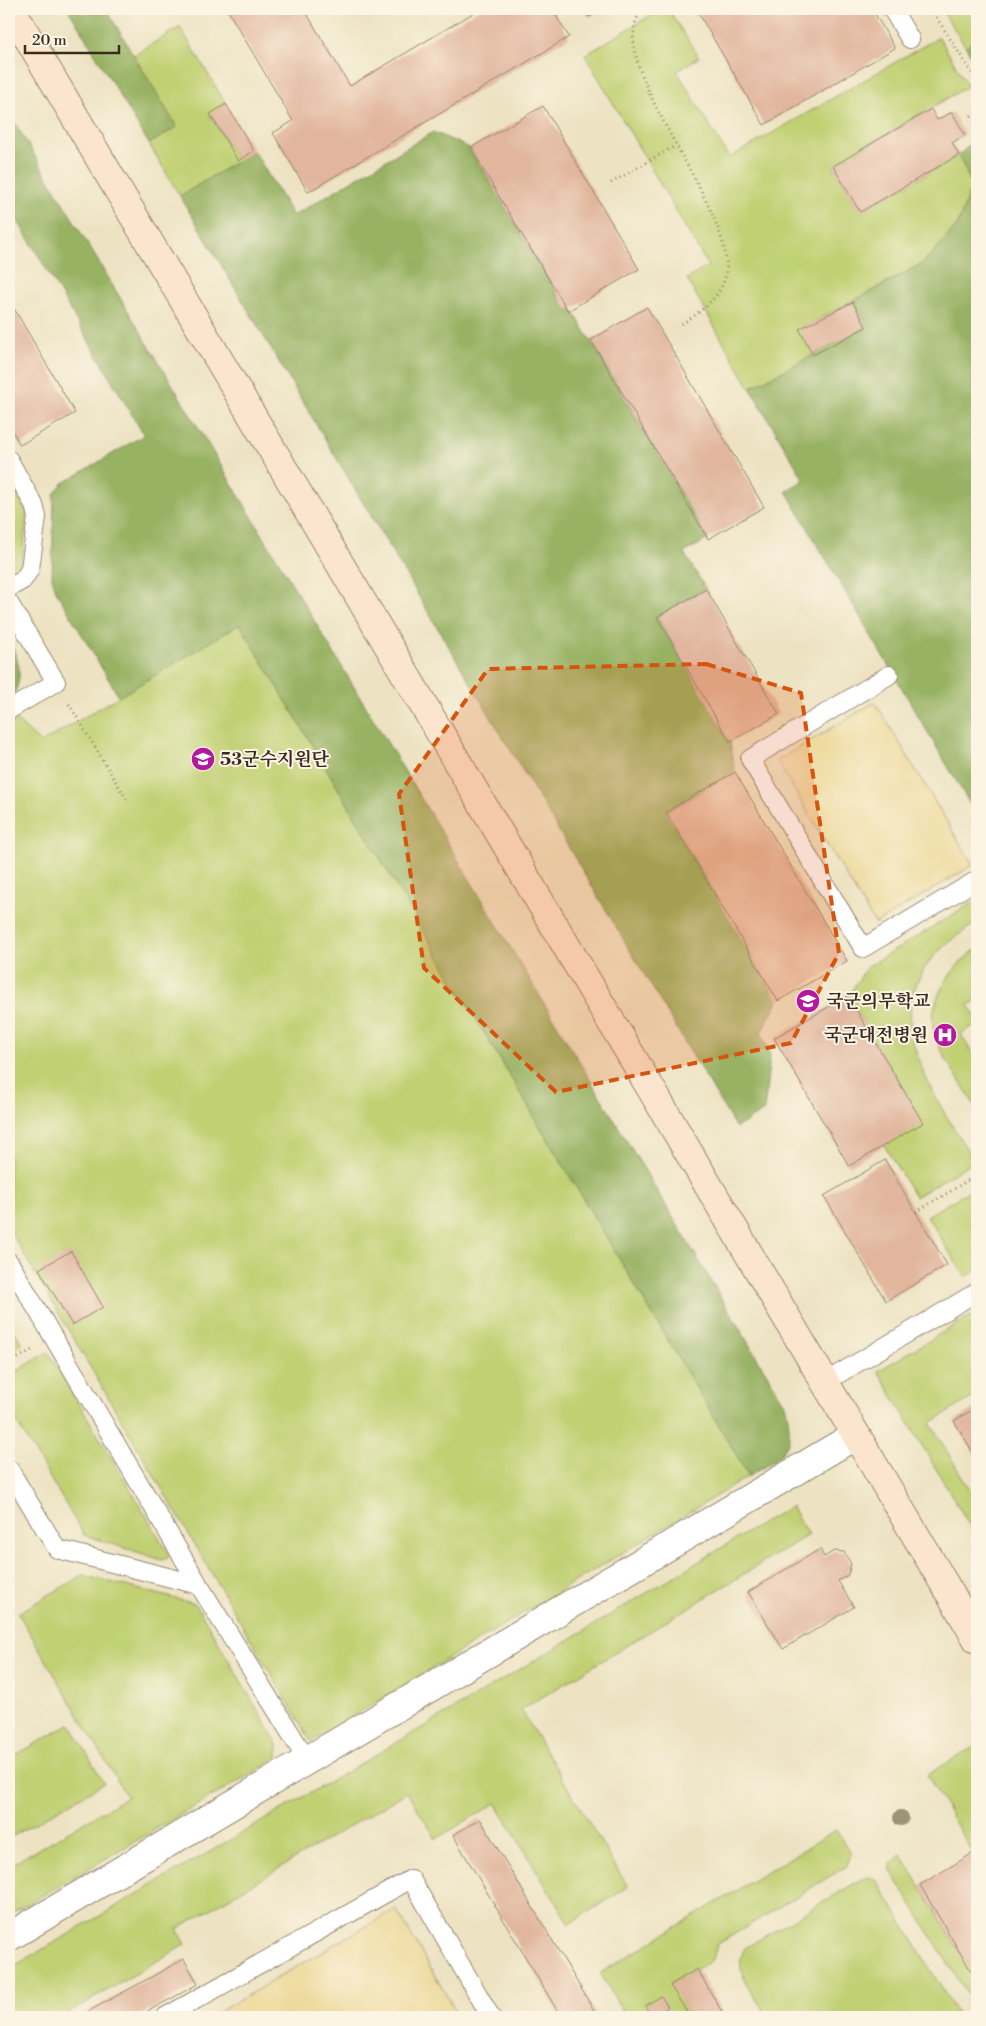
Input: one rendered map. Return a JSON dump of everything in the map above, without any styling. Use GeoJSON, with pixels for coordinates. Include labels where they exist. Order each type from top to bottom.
{"type":"FeatureCollection","features":[{"type":"Feature","properties":{"kind":"street"},"geometry":{"type":"LineString","coordinates":[[11,9],[977,1639]]}},
{"type":"Feature","properties":{"kind":"street"},"geometry":{"type":"LineString","coordinates":[[9,1937],[856,1435]]}},
{"type":"Feature","properties":{"kind":"lane"},"geometry":{"type":"LineString","coordinates":[[892,9],[910,39]]}},
{"type":"Feature","properties":{"kind":"lane"},"geometry":{"type":"LineString","coordinates":[[9,460],[34,505],[38,517],[30,569],[23,580],[9,588]]}},
{"type":"Feature","properties":{"kind":"lane"},"geometry":{"type":"LineString","coordinates":[[9,603],[56,682],[9,710]]}},
{"type":"Feature","properties":{"kind":"lane"},"geometry":{"type":"LineString","coordinates":[[889,675],[750,759],[863,948],[977,880]]}},
{"type":"Feature","properties":{"kind":"lane"},"geometry":{"type":"LineString","coordinates":[[9,1262],[199,1585],[307,1760]]}},
{"type":"Feature","properties":{"kind":"lane"},"geometry":{"type":"LineString","coordinates":[[825,1382],[977,1292]]}},
{"type":"Feature","properties":{"kind":"lane"},"geometry":{"type":"LineString","coordinates":[[9,1469],[57,1550],[199,1585]]}},
{"type":"Feature","properties":{"kind":"lane"},"geometry":{"type":"LineString","coordinates":[[164,2017],[411,1879],[491,2017]]}},
{"type":"Feature","properties":{"kind":"path"},"geometry":{"type":"LineString","coordinates":[[643,9],[635,25],[638,62],[648,89],[675,146],[708,207],[726,250],[725,279],[719,291],[698,313],[682,324]]}},
{"type":"Feature","properties":{"kind":"path"},"geometry":{"type":"LineString","coordinates":[[931,9],[977,81]]}},
{"type":"Feature","properties":{"kind":"path"},"geometry":{"type":"LineString","coordinates":[[971,116],[977,111]]}},
{"type":"Feature","properties":{"kind":"path"},"geometry":{"type":"LineString","coordinates":[[611,183],[675,146]]}},
{"type":"Feature","properties":{"kind":"path"},"geometry":{"type":"LineString","coordinates":[[56,682],[127,800]]}},
{"type":"Feature","properties":{"kind":"path"},"geometry":{"type":"LineString","coordinates":[[916,1212],[977,1175]]}},
{"type":"Feature","properties":{"kind":"path"},"geometry":{"type":"LineString","coordinates":[[9,1363],[35,1348]]}},
{"type":"Feature","properties":{"kind":"highlighted area"},"geometry":{"type":"Polygon","coordinates":[[[706,664],[801,693],[839,953],[791,1043],[556,1092],[424,968],[399,794],[488,669],[706,664]]]}},
{"type":"Feature","properties":{"kind":"green space"},"geometry":{"type":"Polygon","coordinates":[[[68,9],[106,9],[177,127],[149,144],[68,9]]]}},
{"type":"Feature","properties":{"kind":"green space"},"geometry":{"type":"Polygon","coordinates":[[[661,9],[668,9],[699,57],[677,71],[729,158],[939,37],[968,86],[833,166],[860,212],[959,155],[972,186],[957,226],[923,263],[800,329],[813,355],[750,388],[687,279],[708,266],[585,55],[661,9]]]}},
{"type":"Feature","properties":{"kind":"green space"},"geometry":{"type":"Polygon","coordinates":[[[941,9],[977,9],[977,37],[966,47],[941,9]]]}},
{"type":"Feature","properties":{"kind":"green space"},"geometry":{"type":"Polygon","coordinates":[[[180,27],[226,104],[210,115],[238,161],[180,196],[149,144],[176,127],[134,55],[180,27]]]}},
{"type":"Feature","properties":{"kind":"green space"},"geometry":{"type":"Polygon","coordinates":[[[977,37],[977,66],[966,47],[977,37]]]}},
{"type":"Feature","properties":{"kind":"green space"},"geometry":{"type":"Polygon","coordinates":[[[9,113],[785,1404],[789,1431],[785,1449],[772,1462],[749,1476],[240,624],[119,697],[56,591],[52,577],[54,494],[62,484],[144,435],[9,206],[9,113]]]}},
{"type":"Feature","properties":{"kind":"green space"},"geometry":{"type":"Polygon","coordinates":[[[433,132],[470,148],[567,311],[572,309],[708,539],[684,553],[706,589],[657,617],[730,742],[735,772],[666,812],[778,1001],[761,1033],[770,1055],[764,1111],[736,1128],[180,196],[254,151],[293,216],[433,132]]]}},
{"type":"Feature","properties":{"kind":"green space"},"geometry":{"type":"Polygon","coordinates":[[[977,138],[977,816],[786,491],[804,480],[750,388],[866,327],[853,302],[923,263],[957,226],[972,186],[959,155],[977,138]]]}},
{"type":"Feature","properties":{"kind":"green space"},"geometry":{"type":"Polygon","coordinates":[[[9,480],[27,513],[22,564],[17,573],[9,578],[9,480]]]}},
{"type":"Feature","properties":{"kind":"green space"},"geometry":{"type":"Polygon","coordinates":[[[240,624],[749,1476],[311,1742],[9,1229],[9,725],[16,720],[41,743],[240,624]]]}},
{"type":"Feature","properties":{"kind":"green space"},"geometry":{"type":"Polygon","coordinates":[[[9,641],[16,656],[19,679],[14,694],[9,701],[9,641]]]}},
{"type":"Feature","properties":{"kind":"green space"},"geometry":{"type":"Polygon","coordinates":[[[977,900],[977,922],[940,950],[920,975],[911,1002],[911,1029],[918,1057],[929,1084],[974,1161],[915,1197],[884,1145],[922,1123],[848,996],[867,967],[977,900]]]}},
{"type":"Feature","properties":{"kind":"green space"},"geometry":{"type":"Polygon","coordinates":[[[977,949],[977,1000],[969,1005],[977,1019],[977,1024],[961,1034],[977,1062],[977,1109],[937,1042],[933,1029],[933,1015],[941,989],[949,977],[957,966],[977,949]]]}},
{"type":"Feature","properties":{"kind":"green space"},"geometry":{"type":"Polygon","coordinates":[[[977,1186],[977,1270],[965,1277],[927,1216],[977,1186]]]}},
{"type":"Feature","properties":{"kind":"green space"},"geometry":{"type":"Polygon","coordinates":[[[977,1312],[977,1395],[930,1423],[977,1502],[977,1538],[878,1371],[977,1312]]]}},
{"type":"Feature","properties":{"kind":"green space"},"geometry":{"type":"Polygon","coordinates":[[[9,1321],[22,1344],[9,1352],[9,1321]]]}},
{"type":"Feature","properties":{"kind":"green space"},"geometry":{"type":"Polygon","coordinates":[[[48,1352],[169,1554],[168,1558],[162,1560],[84,1535],[9,1409],[9,1376],[48,1352]]]}},
{"type":"Feature","properties":{"kind":"green space"},"geometry":{"type":"Polygon","coordinates":[[[791,1506],[808,1535],[521,1710],[628,1887],[569,1924],[496,1803],[436,1839],[407,1792],[177,1929],[186,1944],[62,2017],[9,2017],[9,1969],[444,1715],[791,1506]]]}},
{"type":"Feature","properties":{"kind":"green space"},"geometry":{"type":"Polygon","coordinates":[[[83,1575],[196,1604],[278,1745],[278,1758],[9,1915],[9,1866],[127,1797],[18,1613],[83,1575]]]}},
{"type":"Feature","properties":{"kind":"green space"},"geometry":{"type":"Polygon","coordinates":[[[70,1724],[104,1783],[13,1836],[9,1829],[9,1759],[70,1724]]]}},
{"type":"Feature","properties":{"kind":"green space"},"geometry":{"type":"Polygon","coordinates":[[[977,1745],[977,1860],[927,1775],[977,1745]]]}},
{"type":"Feature","properties":{"kind":"green space"},"geometry":{"type":"Polygon","coordinates":[[[836,1830],[851,1854],[847,1866],[718,1944],[711,1961],[671,1984],[690,2017],[626,2017],[600,1973],[836,1830]]]}},
{"type":"Feature","properties":{"kind":"green space"},"geometry":{"type":"Polygon","coordinates":[[[901,1854],[977,1981],[977,2004],[972,2002],[891,1871],[891,1864],[901,1854]]]}},
{"type":"Feature","properties":{"kind":"green space"},"geometry":{"type":"Polygon","coordinates":[[[870,1877],[878,1882],[959,2017],[768,2017],[746,1984],[743,1975],[741,1957],[745,1948],[862,1879],[870,1877]]]}},
{"type":"Feature","properties":{"kind":"sand"},"geometry":{"type":"Polygon","coordinates":[[[875,702],[973,865],[875,924],[777,761],[875,702]]]}},
{"type":"Feature","properties":{"kind":"sand"},"geometry":{"type":"Polygon","coordinates":[[[396,1909],[459,2017],[210,2017],[396,1909]]]}},
{"type":"Feature","properties":{"kind":"building"},"geometry":{"type":"Polygon","coordinates":[[[227,9],[304,9],[350,86],[480,9],[552,9],[569,37],[308,192],[273,133],[293,121],[227,9]]]}},
{"type":"Feature","properties":{"kind":"building"},"geometry":{"type":"Polygon","coordinates":[[[584,9],[603,9],[589,17],[584,9]]]}},
{"type":"Feature","properties":{"kind":"building"},"geometry":{"type":"Polygon","coordinates":[[[696,9],[872,9],[895,48],[764,125],[696,9]]]}},
{"type":"Feature","properties":{"kind":"building"},"geometry":{"type":"Polygon","coordinates":[[[226,104],[254,151],[238,161],[210,114],[226,104]]]}},
{"type":"Feature","properties":{"kind":"building"},"geometry":{"type":"Polygon","coordinates":[[[543,106],[639,269],[568,311],[470,148],[543,106]]]}},
{"type":"Feature","properties":{"kind":"building"},"geometry":{"type":"Polygon","coordinates":[[[931,109],[937,120],[952,112],[965,135],[952,143],[959,155],[860,212],[833,166],[931,109]]]}},
{"type":"Feature","properties":{"kind":"building"},"geometry":{"type":"Polygon","coordinates":[[[9,300],[75,413],[20,445],[9,425],[9,300]]]}},
{"type":"Feature","properties":{"kind":"building"},"geometry":{"type":"Polygon","coordinates":[[[853,302],[866,327],[813,355],[799,329],[853,302]]]}},
{"type":"Feature","properties":{"kind":"building"},"geometry":{"type":"Polygon","coordinates":[[[647,307],[764,507],[708,539],[591,340],[647,307]]]}},
{"type":"Feature","properties":{"kind":"building"},"geometry":{"type":"Polygon","coordinates":[[[706,589],[779,714],[730,742],[657,617],[706,589]]]}},
{"type":"Feature","properties":{"kind":"building"},"geometry":{"type":"Polygon","coordinates":[[[735,772],[847,961],[778,1001],[666,812],[735,772]]]}},
{"type":"Feature","properties":{"kind":"building"},"geometry":{"type":"Polygon","coordinates":[[[848,996],[923,1123],[849,1166],[774,1038],[848,996]]]}},
{"type":"Feature","properties":{"kind":"building"},"geometry":{"type":"Polygon","coordinates":[[[885,1160],[947,1265],[886,1301],[824,1196],[885,1160]]]}},
{"type":"Feature","properties":{"kind":"building"},"geometry":{"type":"Polygon","coordinates":[[[71,1251],[103,1307],[72,1325],[39,1269],[71,1251]]]}},
{"type":"Feature","properties":{"kind":"building"},"geometry":{"type":"Polygon","coordinates":[[[977,1407],[977,1459],[954,1421],[977,1407]]]}},
{"type":"Feature","properties":{"kind":"building"},"geometry":{"type":"Polygon","coordinates":[[[820,1549],[824,1557],[834,1551],[844,1552],[851,1564],[848,1575],[838,1581],[854,1607],[783,1649],[748,1592],[820,1549]]]}},
{"type":"Feature","properties":{"kind":"building"},"geometry":{"type":"Polygon","coordinates":[[[480,1819],[598,2017],[561,2017],[453,1835],[480,1819]]]}},
{"type":"Feature","properties":{"kind":"building"},"geometry":{"type":"Polygon","coordinates":[[[973,1853],[977,1860],[977,1981],[920,1885],[973,1853]]]}},
{"type":"Feature","properties":{"kind":"building"},"geometry":{"type":"Polygon","coordinates":[[[184,1959],[198,1984],[137,2017],[78,2017],[184,1959]]]}},
{"type":"Feature","properties":{"kind":"building"},"geometry":{"type":"Polygon","coordinates":[[[697,1969],[725,2017],[690,2017],[670,1985],[697,1969]]]}},
{"type":"Feature","properties":{"kind":"building"},"geometry":{"type":"Polygon","coordinates":[[[661,1996],[668,2007],[652,2017],[645,2006],[661,1996]]]}},
{"type":"Feature","properties":{"kind":"place","name":"53군수지원단"},"geometry":{"type":"Point","coordinates":[203,759]}},
{"type":"Feature","properties":{"kind":"place","name":"국군의무학교"},"geometry":{"type":"Point","coordinates":[808,1001]}},
{"type":"Feature","properties":{"kind":"place","name":"국군대전병원"},"geometry":{"type":"Point","coordinates":[945,1035]}}]}
